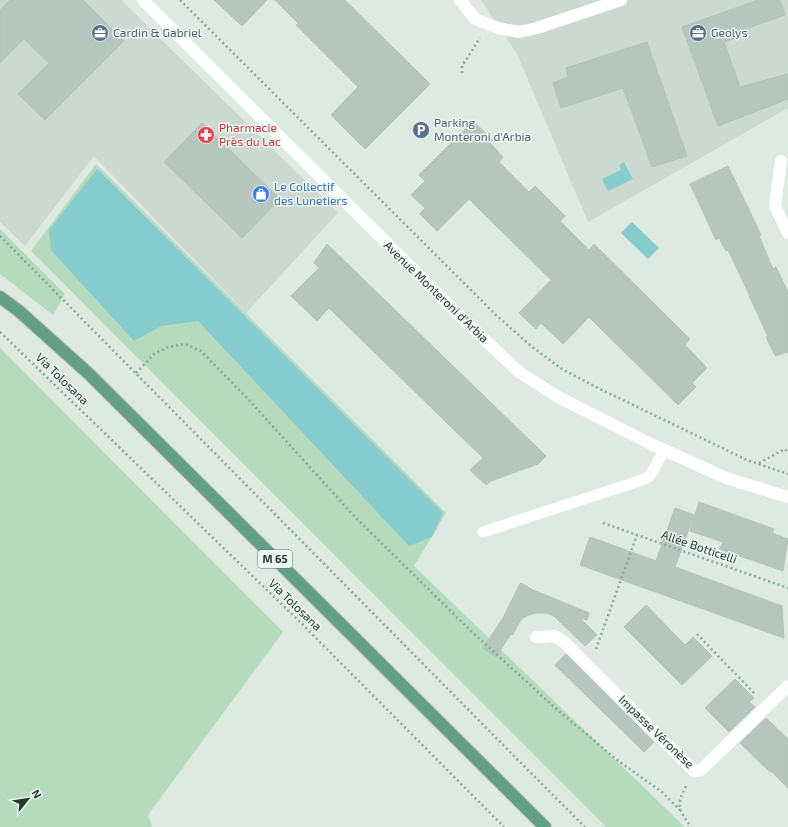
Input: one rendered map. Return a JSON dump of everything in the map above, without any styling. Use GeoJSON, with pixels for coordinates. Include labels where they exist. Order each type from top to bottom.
{"type":"FeatureCollection","features":[{"type":"Feature","properties":{"kind":"main road","name":"M 65"},"geometry":{"type":"LineString","coordinates":[[0,297],[89,374],[545,827]]}},
{"type":"Feature","properties":{"kind":"street","name":"Avenue Monteroni d'Arbia"},"geometry":{"type":"LineString","coordinates":[[143,0],[467,324],[519,372],[560,398],[664,450],[726,478],[788,497]]}},
{"type":"Feature","properties":{"kind":"street"},"geometry":{"type":"LineString","coordinates":[[460,0],[475,19],[498,28],[519,32],[537,28],[622,0]]}},
{"type":"Feature","properties":{"kind":"street"},"geometry":{"type":"LineString","coordinates":[[781,161],[775,206],[788,233]]}},
{"type":"Feature","properties":{"kind":"street","name":"Impasse Véronèse"},"geometry":{"type":"LineString","coordinates":[[536,637],[554,636],[565,643],[694,771],[701,770],[788,686]]}},
{"type":"Feature","properties":{"kind":"lane"},"geometry":{"type":"LineString","coordinates":[[483,532],[642,480],[650,476],[664,450]]}},
{"type":"Feature","properties":{"kind":"path"},"geometry":{"type":"LineString","coordinates":[[180,0],[496,315],[531,346],[562,368],[596,387],[747,460],[788,474]]}},
{"type":"Feature","properties":{"kind":"path"},"geometry":{"type":"LineString","coordinates":[[462,73],[462,66],[469,56]]}},
{"type":"Feature","properties":{"kind":"path"},"geometry":{"type":"LineString","coordinates":[[0,236],[586,827]]}},
{"type":"Feature","properties":{"kind":"path","name":"Via Tolosana"},"geometry":{"type":"LineString","coordinates":[[0,332],[298,620],[504,827]]}},
{"type":"Feature","properties":{"kind":"path"},"geometry":{"type":"LineString","coordinates":[[136,373],[154,354],[168,347],[185,344],[200,351],[248,399],[356,518],[471,631],[552,705],[617,760],[662,792],[680,810],[690,827]]}},
{"type":"Feature","properties":{"kind":"path"},"geometry":{"type":"LineString","coordinates":[[758,463],[785,449],[788,453]]}},
{"type":"Feature","properties":{"kind":"path","name":"Allée Botticelli"},"geometry":{"type":"LineString","coordinates":[[603,523],[788,588]]}},
{"type":"Feature","properties":{"kind":"path"},"geometry":{"type":"LineString","coordinates":[[590,667],[637,535]]}},
{"type":"Feature","properties":{"kind":"path"},"geometry":{"type":"LineString","coordinates":[[697,634],[767,706]]}},
{"type":"Feature","properties":{"kind":"path"},"geometry":{"type":"LineString","coordinates":[[680,810],[680,798],[694,771]]}},
{"type":"Feature","properties":{"kind":"shaded area"},"geometry":{"type":"Polygon","coordinates":[[[0,0],[121,0],[338,213],[246,313],[94,156],[25,246],[0,222],[0,0]]]}},
{"type":"Feature","properties":{"kind":"shaded area"},"geometry":{"type":"Polygon","coordinates":[[[481,0],[788,0],[788,108],[588,222],[517,54],[481,0]]]}},
{"type":"Feature","properties":{"kind":"green space"},"geometry":{"type":"Polygon","coordinates":[[[96,164],[446,513],[414,566],[685,827],[606,827],[31,251],[96,164]]]}},
{"type":"Feature","properties":{"kind":"green space"},"geometry":{"type":"Polygon","coordinates":[[[0,229],[65,294],[53,315],[0,274],[0,229]]]}},
{"type":"Feature","properties":{"kind":"green space"},"geometry":{"type":"Polygon","coordinates":[[[0,348],[283,632],[148,815],[152,827],[0,827],[0,348]]]}},
{"type":"Feature","properties":{"kind":"water"},"geometry":{"type":"Polygon","coordinates":[[[624,162],[633,179],[608,191],[602,179],[621,170],[619,165],[624,162]]]}},
{"type":"Feature","properties":{"kind":"water"},"geometry":{"type":"Polygon","coordinates":[[[97,169],[443,513],[432,537],[409,546],[198,321],[161,326],[134,341],[51,250],[49,230],[97,169]]]}},
{"type":"Feature","properties":{"kind":"water"},"geometry":{"type":"Polygon","coordinates":[[[632,222],[659,248],[648,259],[621,233],[632,222]]]}},
{"type":"Feature","properties":{"kind":"building"},"geometry":{"type":"Polygon","coordinates":[[[10,0],[83,0],[124,41],[45,120],[18,94],[49,63],[24,39],[0,63],[0,10],[10,0]]]}},
{"type":"Feature","properties":{"kind":"building"},"geometry":{"type":"Polygon","coordinates":[[[214,0],[267,0],[242,26],[214,0]]]}},
{"type":"Feature","properties":{"kind":"building"},"geometry":{"type":"Polygon","coordinates":[[[275,0],[345,0],[430,84],[365,149],[331,115],[358,87],[296,25],[298,23],[275,0]]]}},
{"type":"Feature","properties":{"kind":"building"},"geometry":{"type":"Polygon","coordinates":[[[758,0],[780,0],[785,15],[740,31],[741,36],[724,42],[740,87],[788,74],[788,99],[718,126],[682,27],[758,0]]]}},
{"type":"Feature","properties":{"kind":"building"},"geometry":{"type":"Polygon","coordinates":[[[647,42],[687,156],[652,167],[623,88],[561,108],[553,83],[568,77],[566,68],[647,42]]]}},
{"type":"Feature","properties":{"kind":"building"},"geometry":{"type":"Polygon","coordinates":[[[473,121],[493,140],[490,143],[503,157],[499,162],[529,192],[535,186],[565,216],[560,221],[589,250],[594,244],[690,339],[685,345],[707,368],[692,383],[696,387],[678,405],[589,317],[563,344],[541,323],[536,329],[519,313],[551,280],[469,199],[437,231],[420,214],[425,208],[411,195],[425,181],[419,175],[473,121]]]}},
{"type":"Feature","properties":{"kind":"building"},"geometry":{"type":"Polygon","coordinates":[[[202,123],[280,199],[242,238],[164,162],[202,123]]]}},
{"type":"Feature","properties":{"kind":"building"},"geometry":{"type":"Polygon","coordinates":[[[728,166],[761,235],[759,236],[773,269],[776,267],[788,292],[788,352],[775,356],[766,337],[768,336],[728,250],[726,251],[719,238],[716,240],[690,184],[728,166]]]}},
{"type":"Feature","properties":{"kind":"building"},"geometry":{"type":"Polygon","coordinates":[[[327,244],[546,456],[538,464],[491,481],[486,485],[470,470],[483,458],[329,308],[317,321],[291,296],[319,268],[314,263],[327,244]]]}},
{"type":"Feature","properties":{"kind":"building"},"geometry":{"type":"Polygon","coordinates":[[[699,502],[774,529],[772,533],[788,539],[783,571],[720,549],[723,542],[690,531],[699,502]]]}},
{"type":"Feature","properties":{"kind":"building"},"geometry":{"type":"Polygon","coordinates":[[[675,508],[694,515],[675,567],[782,606],[784,638],[580,565],[590,537],[656,561],[675,508]]]}},
{"type":"Feature","properties":{"kind":"building"},"geometry":{"type":"Polygon","coordinates":[[[521,583],[533,590],[589,613],[587,620],[580,618],[597,635],[585,646],[554,616],[547,613],[536,613],[526,616],[521,620],[513,635],[511,634],[496,657],[483,648],[503,618],[521,583]]]}},
{"type":"Feature","properties":{"kind":"building"},"geometry":{"type":"Polygon","coordinates":[[[646,605],[685,645],[693,637],[712,656],[682,685],[624,627],[646,605]]]}},
{"type":"Feature","properties":{"kind":"building"},"geometry":{"type":"Polygon","coordinates":[[[566,654],[654,742],[644,752],[555,665],[566,654]]]}},
{"type":"Feature","properties":{"kind":"building"},"geometry":{"type":"Polygon","coordinates":[[[735,679],[754,698],[749,702],[755,707],[729,732],[705,708],[735,679]]]}},
{"type":"Feature","properties":{"kind":"building"},"geometry":{"type":"Polygon","coordinates":[[[766,718],[788,739],[788,788],[740,743],[766,718]]]}},
{"type":"Feature","properties":{"kind":"place","name":"Cardin & Gabriel"},"geometry":{"type":"Point","coordinates":[100,33]}},
{"type":"Feature","properties":{"kind":"place","name":"Geolys"},"geometry":{"type":"Point","coordinates":[698,33]}},
{"type":"Feature","properties":{"kind":"place","name":"Parking Monteroni d'Arbia"},"geometry":{"type":"Point","coordinates":[421,130]}},
{"type":"Feature","properties":{"kind":"place","name":"Pharmacie Près du Lac"},"geometry":{"type":"Point","coordinates":[206,135]}},
{"type":"Feature","properties":{"kind":"place","name":"Le Collectif des Lunetiers"},"geometry":{"type":"Point","coordinates":[261,194]}}]}
